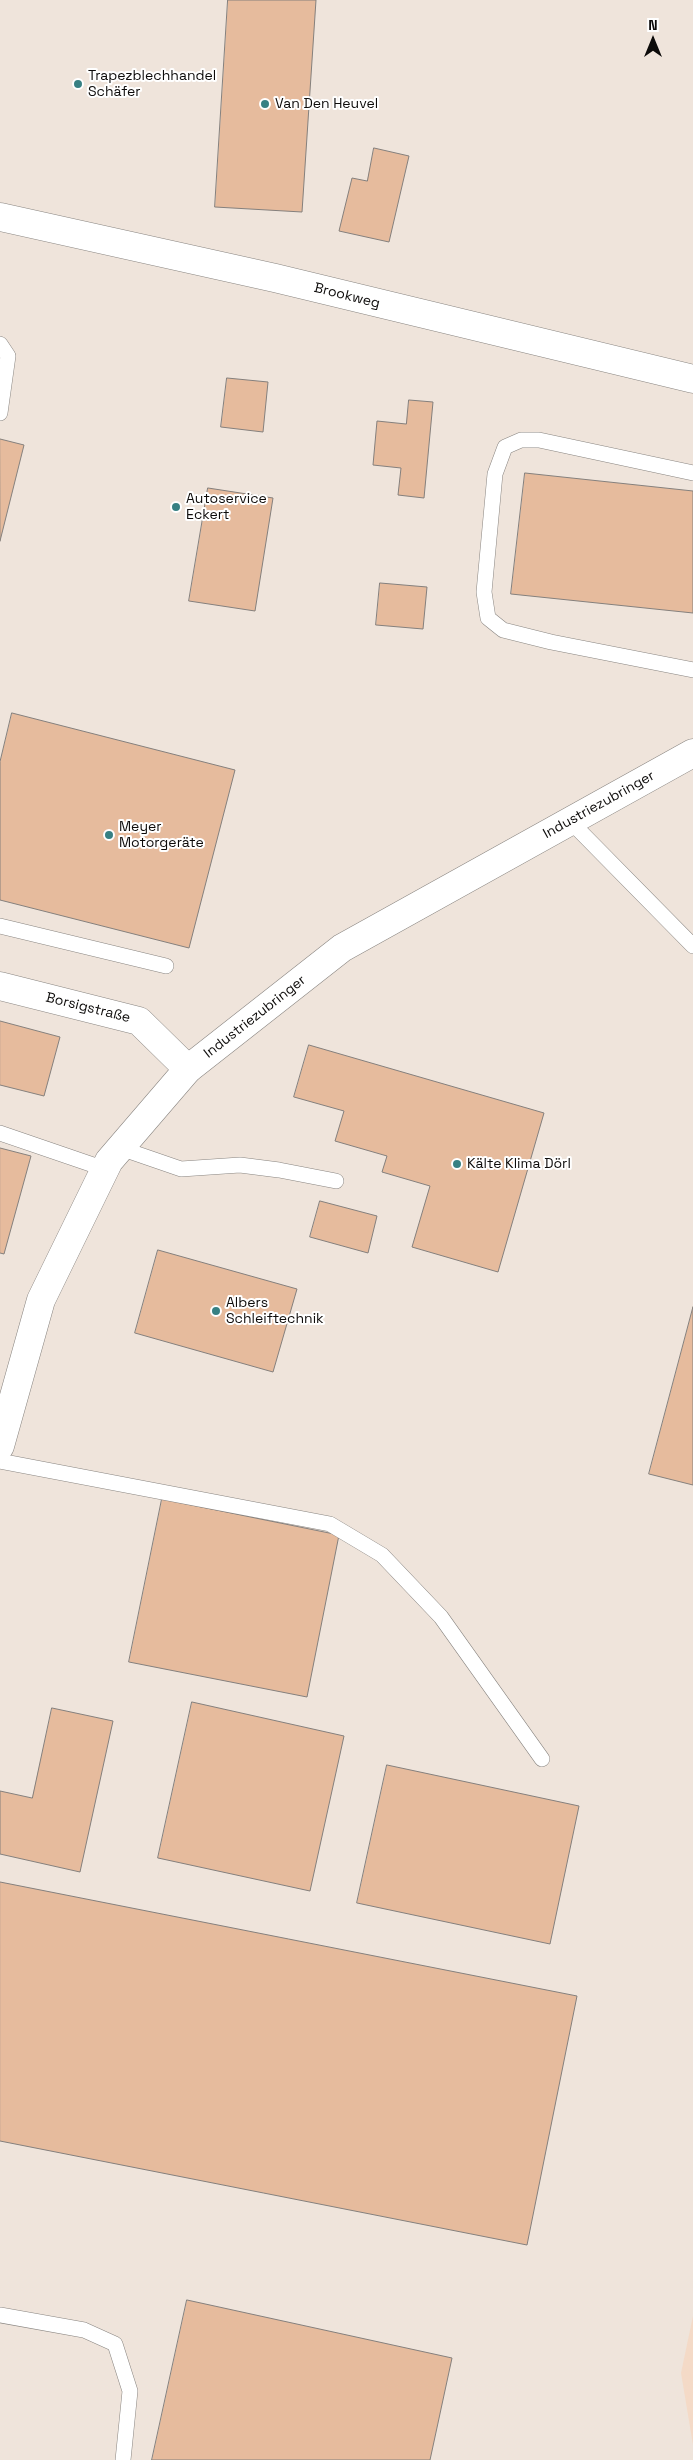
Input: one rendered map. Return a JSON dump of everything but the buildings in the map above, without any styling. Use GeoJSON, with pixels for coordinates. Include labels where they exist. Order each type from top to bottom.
{"type":"FeatureCollection","features":[{"type":"Feature","properties":{"kind":"street","name":"Brookweg"},"geometry":{"type":"LineString","coordinates":[[0,217],[275,278],[693,379]]}},
{"type":"Feature","properties":{"kind":"street","name":"Industriezubringer"},"geometry":{"type":"LineString","coordinates":[[0,1446],[41,1300],[112,1158],[188,1069],[342,948],[693,753]]}},
{"type":"Feature","properties":{"kind":"street","name":"Borsigstraße"},"geometry":{"type":"LineString","coordinates":[[0,986],[139,1021],[188,1069]]}},
{"type":"Feature","properties":{"kind":"lane"},"geometry":{"type":"LineString","coordinates":[[0,344],[8,356],[0,413]]}},
{"type":"Feature","properties":{"kind":"lane"},"geometry":{"type":"LineString","coordinates":[[693,473],[539,440],[521,440],[505,447],[496,474],[484,592],[488,618],[503,630],[552,642],[693,670]]}},
{"type":"Feature","properties":{"kind":"lane"},"geometry":{"type":"LineString","coordinates":[[570,821],[693,946]]}},
{"type":"Feature","properties":{"kind":"lane"},"geometry":{"type":"LineString","coordinates":[[0,926],[166,966]]}},
{"type":"Feature","properties":{"kind":"lane"},"geometry":{"type":"LineString","coordinates":[[0,1133],[112,1158],[182,1169],[240,1166],[279,1170],[336,1181]]}},
{"type":"Feature","properties":{"kind":"lane"},"geometry":{"type":"LineString","coordinates":[[0,1460],[330,1524],[382,1555],[441,1617],[542,1759]]}},
{"type":"Feature","properties":{"kind":"lane"},"geometry":{"type":"LineString","coordinates":[[0,2315],[84,2330],[115,2344],[130,2391],[123,2460]]}},
{"type":"Feature","properties":{"kind":"shaded area"},"geometry":{"type":"Polygon","coordinates":[[[0,0],[693,0],[693,2460],[0,2460],[0,0]]]}},
{"type":"Feature","properties":{"kind":"shaded area"},"geometry":{"type":"Polygon","coordinates":[[[693,2316],[693,2445],[681,2373],[693,2316]]]}},
{"type":"Feature","properties":{"kind":"place","name":"Trapezblechhandel Schäfer"},"geometry":{"type":"Point","coordinates":[78,84]}},
{"type":"Feature","properties":{"kind":"place","name":"Van Den Heuvel"},"geometry":{"type":"Point","coordinates":[265,104]}},
{"type":"Feature","properties":{"kind":"place","name":"Autoservice Eckert"},"geometry":{"type":"Point","coordinates":[176,507]}},
{"type":"Feature","properties":{"kind":"place","name":"Meyer Motorgeräte"},"geometry":{"type":"Point","coordinates":[109,835]}},
{"type":"Feature","properties":{"kind":"place","name":"Kälte Klima Dörl"},"geometry":{"type":"Point","coordinates":[457,1164]}},
{"type":"Feature","properties":{"kind":"place","name":"Albers Schleiftechnik"},"geometry":{"type":"Point","coordinates":[216,1311]}}]}
